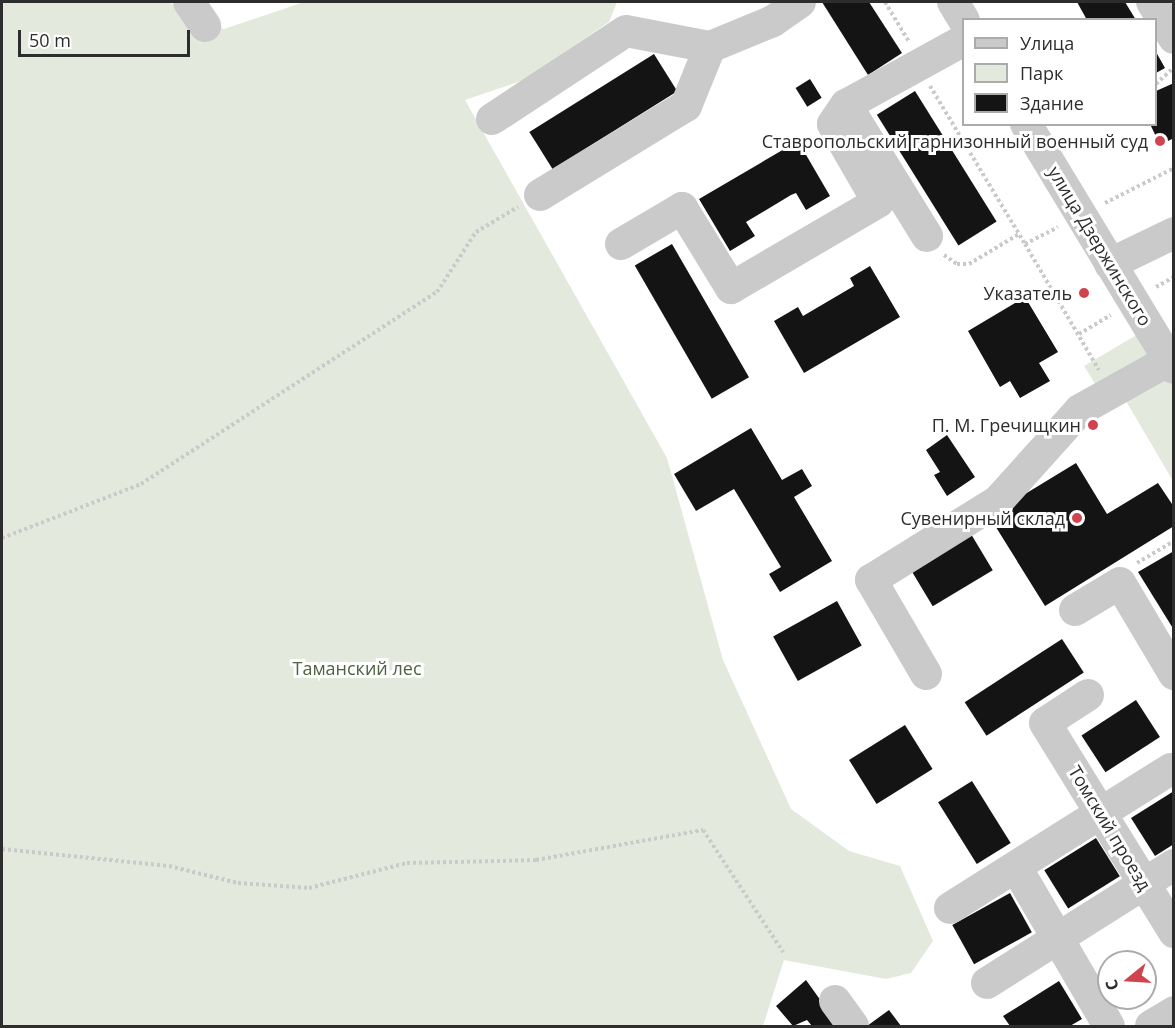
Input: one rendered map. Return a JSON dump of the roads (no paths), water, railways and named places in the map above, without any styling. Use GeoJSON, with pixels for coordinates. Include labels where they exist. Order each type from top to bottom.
{"type":"FeatureCollection","features":[{"type":"Feature","properties":{"kind":"street"},"geometry":{"type":"LineString","coordinates":[[492,119],[626,31],[710,47],[773,21],[800,2]]}},
{"type":"Feature","properties":{"kind":"street"},"geometry":{"type":"LineString","coordinates":[[952,2],[962,18]]}},
{"type":"Feature","properties":{"kind":"street"},"geometry":{"type":"LineString","coordinates":[[1152,2],[1173,38]]}},
{"type":"Feature","properties":{"kind":"street"},"geometry":{"type":"LineString","coordinates":[[621,244],[682,208],[731,288],[878,202],[833,124],[846,105],[962,41]]}},
{"type":"Feature","properties":{"kind":"street"},"geometry":{"type":"LineString","coordinates":[[540,195],[686,106],[710,47]]}},
{"type":"Feature","properties":{"kind":"street"},"geometry":{"type":"LineString","coordinates":[[846,105],[927,236]]}},
{"type":"Feature","properties":{"kind":"street","name":"улица Дзержинского"},"geometry":{"type":"LineString","coordinates":[[1027,126],[1171,364]]}},
{"type":"Feature","properties":{"kind":"street"},"geometry":{"type":"LineString","coordinates":[[1110,264],[1173,232]]}},
{"type":"Feature","properties":{"kind":"street"},"geometry":{"type":"LineString","coordinates":[[926,674],[871,580],[998,501],[1080,410],[1171,364]]}},
{"type":"Feature","properties":{"kind":"street"},"geometry":{"type":"LineString","coordinates":[[1075,610],[1120,583],[1173,674]]}},
{"type":"Feature","properties":{"kind":"street","name":"Томский проезд"},"geometry":{"type":"LineString","coordinates":[[1088,695],[1046,723],[1173,932]]}},
{"type":"Feature","properties":{"kind":"street"},"geometry":{"type":"LineString","coordinates":[[950,908],[1171,769]]}},
{"type":"Feature","properties":{"kind":"street"},"geometry":{"type":"LineString","coordinates":[[987,984],[1173,865]]}},
{"type":"Feature","properties":{"kind":"street"},"geometry":{"type":"LineString","coordinates":[[1016,867],[1108,1026]]}},
{"type":"Feature","properties":{"kind":"street"},"geometry":{"type":"LineString","coordinates":[[835,1001],[853,1026]]}},
{"type":"Feature","properties":{"kind":"street"},"geometry":{"type":"LineString","coordinates":[[1151,1026],[1173,1012]]}},
{"type":"Feature","properties":{"kind":"place","name":"Ставропольский гарнизонный военный суд"},"geometry":{"type":"Point","coordinates":[1160,141]}},
{"type":"Feature","properties":{"kind":"place","name":"Указатель"},"geometry":{"type":"Point","coordinates":[1084,293]}},
{"type":"Feature","properties":{"kind":"place","name":"П. М. Гречищкин"},"geometry":{"type":"Point","coordinates":[1093,425]}},
{"type":"Feature","properties":{"kind":"place","name":"Сувенирный склад"},"geometry":{"type":"Point","coordinates":[1077,518]}},
{"type":"Feature","properties":{"kind":"park label","name":"Таманский лес"},"geometry":{"type":"Point","coordinates":[357,668]}}]}
